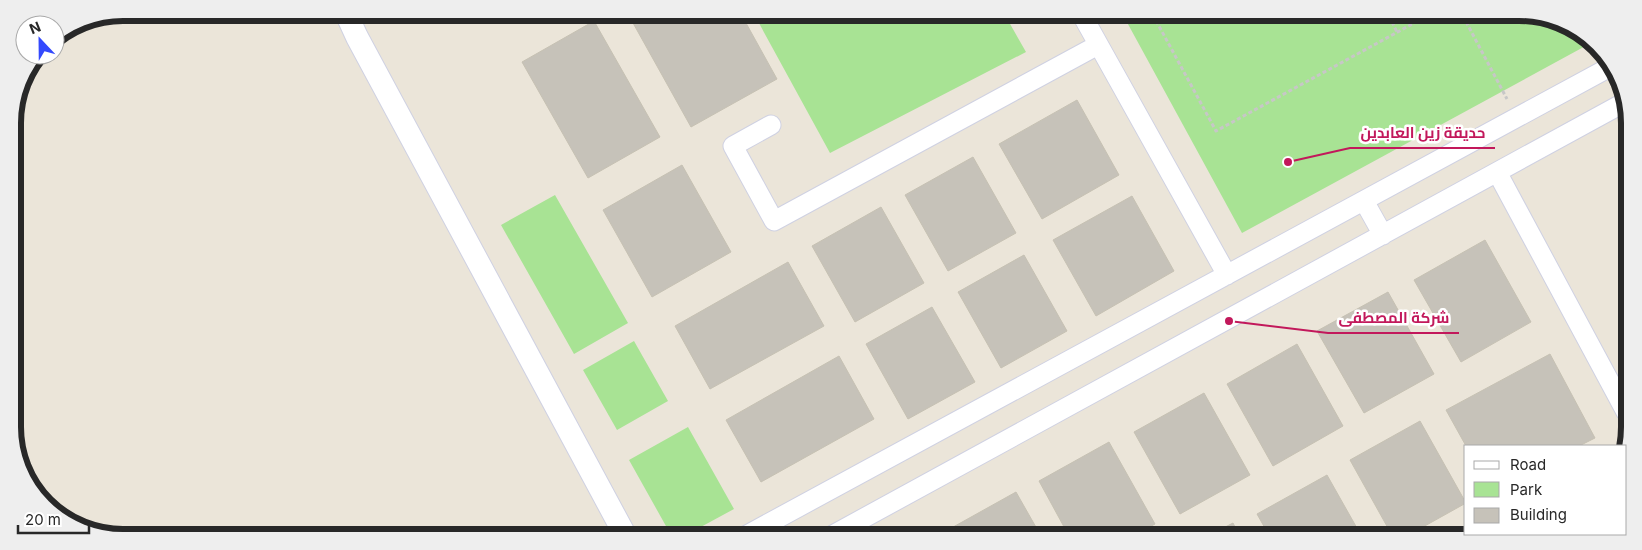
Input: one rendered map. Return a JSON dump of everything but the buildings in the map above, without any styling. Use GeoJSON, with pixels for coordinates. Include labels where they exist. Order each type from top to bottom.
{"type":"FeatureCollection","features":[{"type":"Feature","properties":{"kind":"street"},"geometry":{"type":"LineString","coordinates":[[350,21],[361,46],[622,529]]}},
{"type":"Feature","properties":{"kind":"street"},"geometry":{"type":"LineString","coordinates":[[1085,21],[1227,275]]}},
{"type":"Feature","properties":{"kind":"street"},"geometry":{"type":"LineString","coordinates":[[771,125],[733,146],[774,221],[1098,45]]}},
{"type":"Feature","properties":{"kind":"street"},"geometry":{"type":"LineString","coordinates":[[758,529],[1605,70]]}},
{"type":"Feature","properties":{"kind":"street"},"geometry":{"type":"LineString","coordinates":[[844,529],[1619,106]]}},
{"type":"Feature","properties":{"kind":"street"},"geometry":{"type":"LineString","coordinates":[[1497,172],[1621,403]]}},
{"type":"Feature","properties":{"kind":"street"},"geometry":{"type":"LineString","coordinates":[[1364,201],[1383,235]]}},
{"type":"Feature","properties":{"kind":"path"},"geometry":{"type":"LineString","coordinates":[[1156,21],[1216,131],[1418,21]]}},
{"type":"Feature","properties":{"kind":"path"},"geometry":{"type":"LineString","coordinates":[[1391,21],[1397,32]]}},
{"type":"Feature","properties":{"kind":"path"},"geometry":{"type":"LineString","coordinates":[[1465,21],[1517,118]]}},
{"type":"Feature","properties":{"kind":"green space"},"geometry":{"type":"Polygon","coordinates":[[[758,21],[1008,21],[1026,52],[830,153],[758,21]]]}},
{"type":"Feature","properties":{"kind":"green space"},"geometry":{"type":"Polygon","coordinates":[[[1126,21],[1519,21],[1532,22],[1558,29],[1585,46],[1242,233],[1126,21]]]}},
{"type":"Feature","properties":{"kind":"green space"},"geometry":{"type":"Polygon","coordinates":[[[555,195],[628,323],[574,354],[501,225],[555,195]]]}},
{"type":"Feature","properties":{"kind":"green space"},"geometry":{"type":"Polygon","coordinates":[[[634,341],[668,401],[617,430],[583,370],[634,341]]]}},
{"type":"Feature","properties":{"kind":"green space"},"geometry":{"type":"Polygon","coordinates":[[[688,427],[734,509],[697,529],[668,529],[629,460],[688,427]]]}},
{"type":"Feature","properties":{"kind":"place","name":"حديقة زين العابدين"},"geometry":{"type":"Point","coordinates":[1288,162]}},
{"type":"Feature","properties":{"kind":"place","name":"شركة المصطفى"},"geometry":{"type":"Point","coordinates":[1229,321]}}]}
